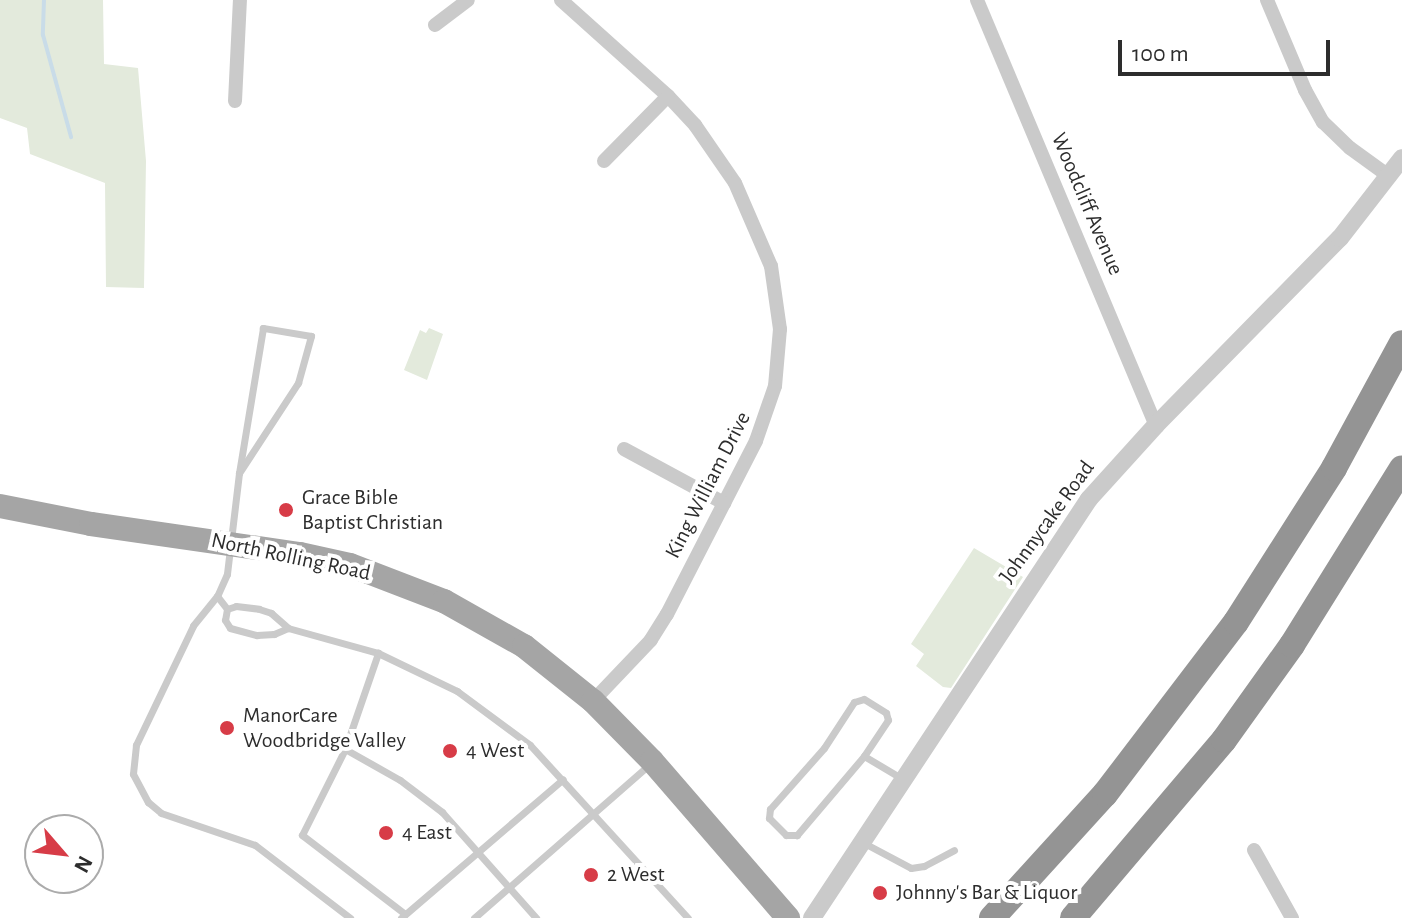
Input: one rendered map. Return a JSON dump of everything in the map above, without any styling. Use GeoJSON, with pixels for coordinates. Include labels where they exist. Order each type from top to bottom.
{"type":"FeatureCollection","features":[{"type":"Feature","properties":{"kind":"highway"},"geometry":{"type":"LineString","coordinates":[[992,918],[1105,794],[1236,622],[1334,468],[1402,343]]}},
{"type":"Feature","properties":{"kind":"highway"},"geometry":{"type":"LineString","coordinates":[[1073,918],[1224,740],[1300,634],[1402,468]]}},
{"type":"Feature","properties":{"kind":"main road","name":"North Rolling Road"},"geometry":{"type":"LineString","coordinates":[[0,506],[91,524],[232,543],[350,565],[424,592],[524,646],[593,701],[652,761],[788,918]]}},
{"type":"Feature","properties":{"kind":"street"},"geometry":{"type":"LineString","coordinates":[[235,101],[240,0]]}},
{"type":"Feature","properties":{"kind":"street"},"geometry":{"type":"LineString","coordinates":[[435,25],[468,0]]}},
{"type":"Feature","properties":{"kind":"street","name":"King William Drive"},"geometry":{"type":"LineString","coordinates":[[561,0],[668,96],[695,125],[735,183],[761,237],[777,297],[780,329],[775,386],[756,441],[651,640],[593,701]]}},
{"type":"Feature","properties":{"kind":"street","name":"Woodcliff Avenue"},"geometry":{"type":"LineString","coordinates":[[977,0],[1156,425]]}},
{"type":"Feature","properties":{"kind":"street"},"geometry":{"type":"LineString","coordinates":[[1267,0],[1305,90],[1323,122],[1350,148],[1390,177]]}},
{"type":"Feature","properties":{"kind":"street"},"geometry":{"type":"LineString","coordinates":[[604,161],[668,96]]}},
{"type":"Feature","properties":{"kind":"street","name":"Johnnycake Road"},"geometry":{"type":"LineString","coordinates":[[812,918],[1080,512],[1156,425],[1340,238],[1402,158]]}},
{"type":"Feature","properties":{"kind":"street"},"geometry":{"type":"LineString","coordinates":[[624,449],[724,503]]}},
{"type":"Feature","properties":{"kind":"street"},"geometry":{"type":"LineString","coordinates":[[1254,850],[1292,918]]}},
{"type":"Feature","properties":{"kind":"lane"},"geometry":{"type":"LineString","coordinates":[[239,473],[298,383],[311,336],[263,328],[239,473],[227,574],[217,596],[193,626],[136,745],[132,760],[138,788],[161,813],[240,839],[268,853],[350,918]]}},
{"type":"Feature","properties":{"kind":"lane"},"geometry":{"type":"LineString","coordinates":[[217,596],[227,609],[225,620],[230,628],[241,633],[274,634],[288,628]]}},
{"type":"Feature","properties":{"kind":"lane"},"geometry":{"type":"LineString","coordinates":[[227,609],[236,606],[259,609],[271,613],[288,628],[378,653],[425,674],[490,713],[563,779],[688,918]]}},
{"type":"Feature","properties":{"kind":"lane"},"geometry":{"type":"LineString","coordinates":[[378,653],[345,749],[302,835],[403,916],[563,779]]}},
{"type":"Feature","properties":{"kind":"lane"},"geometry":{"type":"LineString","coordinates":[[864,699],[886,713],[888,720],[864,756],[797,835],[786,835],[769,818],[770,809],[824,748],[854,702],[864,699]]}},
{"type":"Feature","properties":{"kind":"lane"},"geometry":{"type":"LineString","coordinates":[[345,749],[421,794],[479,850],[536,918]]}},
{"type":"Feature","properties":{"kind":"lane"},"geometry":{"type":"LineString","coordinates":[[864,756],[903,779]]}},
{"type":"Feature","properties":{"kind":"lane"},"geometry":{"type":"LineString","coordinates":[[474,918],[596,814],[652,761]]}},
{"type":"Feature","properties":{"kind":"lane"},"geometry":{"type":"LineString","coordinates":[[862,841],[898,864],[911,868],[924,866],[954,850]]}},
{"type":"Feature","properties":{"kind":"shaded area"},"geometry":{"type":"Polygon","coordinates":[[[0,0],[103,0],[104,64],[138,68],[146,161],[144,288],[106,287],[105,183],[30,154],[27,128],[0,118],[0,0]]]}},
{"type":"Feature","properties":{"kind":"shaded area"},"geometry":{"type":"Polygon","coordinates":[[[429,328],[443,334],[427,380],[404,370],[420,330],[426,333],[429,328]]]}},
{"type":"Feature","properties":{"kind":"shaded area"},"geometry":{"type":"Polygon","coordinates":[[[974,548],[1023,577],[951,688],[943,687],[916,666],[924,654],[911,644],[974,548]]]}},
{"type":"Feature","properties":{"kind":"waterway"},"geometry":{"type":"LineString","coordinates":[[44,0],[43,35],[71,137]]}},
{"type":"Feature","properties":{"kind":"place","name":"Grace Bible Baptist Christian"},"geometry":{"type":"Point","coordinates":[286,510]}},
{"type":"Feature","properties":{"kind":"place","name":"ManorCare Woodbridge Valley"},"geometry":{"type":"Point","coordinates":[227,728]}},
{"type":"Feature","properties":{"kind":"place","name":"4 West"},"geometry":{"type":"Point","coordinates":[450,751]}},
{"type":"Feature","properties":{"kind":"place","name":"4 East"},"geometry":{"type":"Point","coordinates":[386,833]}},
{"type":"Feature","properties":{"kind":"place","name":"2 West"},"geometry":{"type":"Point","coordinates":[591,875]}},
{"type":"Feature","properties":{"kind":"place","name":"Johnny's Bar & Liquor"},"geometry":{"type":"Point","coordinates":[880,893]}}]}
